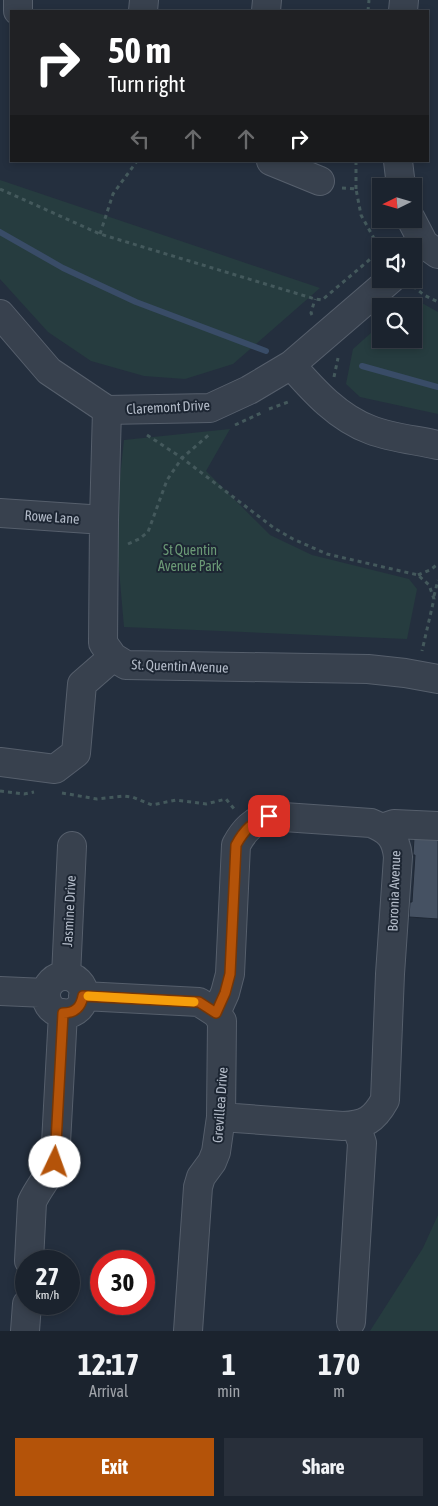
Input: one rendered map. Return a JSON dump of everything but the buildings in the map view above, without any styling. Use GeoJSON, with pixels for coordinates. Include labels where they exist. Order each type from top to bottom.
{"type":"FeatureCollection","features":[{"type":"Feature","properties":{"kind":"street"},"geometry":{"type":"LineString","coordinates":[[273,162],[320,181]]}},
{"type":"Feature","properties":{"kind":"street"},"geometry":{"type":"LineString","coordinates":[[398,162],[400,178]]}},
{"type":"Feature","properties":{"kind":"street"},"geometry":{"type":"LineString","coordinates":[[415,228],[425,251]]}},
{"type":"Feature","properties":{"kind":"street","name":"Claremont Drive"},"geometry":{"type":"LineString","coordinates":[[0,314],[49,371],[107,410],[210,408],[249,390],[291,365],[333,344],[393,288]]}},
{"type":"Feature","properties":{"kind":"street"},"geometry":{"type":"LineString","coordinates":[[291,365],[323,385],[321,399],[360,425],[372,431],[438,445]]}},
{"type":"Feature","properties":{"kind":"street","name":"St. Quentin Avenue"},"geometry":{"type":"LineString","coordinates":[[107,410],[103,547],[103,643],[113,657],[126,665],[368,669],[427,677]]}},
{"type":"Feature","properties":{"kind":"street","name":"Rowe Lane"},"geometry":{"type":"LineString","coordinates":[[0,513],[104,520]]}},
{"type":"Feature","properties":{"kind":"street"},"geometry":{"type":"LineString","coordinates":[[0,762],[56,768],[76,753],[82,684],[113,657]]}},
{"type":"Feature","properties":{"kind":"street"},"geometry":{"type":"LineString","coordinates":[[0,990],[58,994],[71,977],[79,982],[83,996],[199,1002],[216,1013],[225,993],[230,974],[236,845],[242,833],[249,826],[258,819],[269,816],[371,823],[382,828],[394,824],[438,826]]}},
{"type":"Feature","properties":{"kind":"street","name":"Boronia Avenue"},"geometry":{"type":"LineString","coordinates":[[222,1117],[343,1126],[356,1125],[368,1121],[378,1113],[385,1100],[390,974],[398,857],[396,846],[391,836],[382,828]]}},
{"type":"Feature","properties":{"kind":"street","name":"Jasmine Drive"},"geometry":{"type":"LineString","coordinates":[[30,1250],[32,1202],[50,1174],[55,1162],[58,994],[72,846]]}},
{"type":"Feature","properties":{"kind":"street","name":"Grevillea Drive"},"geometry":{"type":"LineString","coordinates":[[188,1331],[198,1187],[201,1177],[212,1162],[216,1152],[222,1117],[223,1029],[222,1021],[216,1013]]}},
{"type":"Feature","properties":{"kind":"street"},"geometry":{"type":"LineString","coordinates":[[351,1322],[362,1143],[356,1125]]}},
{"type":"Feature","properties":{"kind":"street"},"geometry":{"type":"LineString","coordinates":[[25,1331],[26,1315]]}},
{"type":"Feature","properties":{"kind":"path"},"geometry":{"type":"LineString","coordinates":[[100,234],[113,194],[136,162]]}},
{"type":"Feature","properties":{"kind":"path"},"geometry":{"type":"LineString","coordinates":[[356,162],[356,189],[360,215],[373,238]]}},
{"type":"Feature","properties":{"kind":"path"},"geometry":{"type":"LineString","coordinates":[[320,181],[340,188],[356,189]]}},
{"type":"Feature","properties":{"kind":"path"},"geometry":{"type":"LineString","coordinates":[[0,189],[100,234],[316,299],[322,300],[372,258]]}},
{"type":"Feature","properties":{"kind":"path"},"geometry":{"type":"LineString","coordinates":[[412,288],[438,302]]}},
{"type":"Feature","properties":{"kind":"path"},"geometry":{"type":"LineString","coordinates":[[230,426],[255,417],[272,407],[308,395],[323,385],[333,344],[311,313],[316,299]]}},
{"type":"Feature","properties":{"kind":"path"},"geometry":{"type":"LineString","coordinates":[[323,385],[333,344]]}},
{"type":"Feature","properties":{"kind":"path"},"geometry":{"type":"LineString","coordinates":[[103,547],[125,546],[148,532],[167,480],[182,458],[216,430]]}},
{"type":"Feature","properties":{"kind":"path"},"geometry":{"type":"LineString","coordinates":[[146,434],[182,458],[274,528],[293,539],[327,554],[418,575],[429,585],[434,599]]}},
{"type":"Feature","properties":{"kind":"path"},"geometry":{"type":"LineString","coordinates":[[418,575],[438,564]]}},
{"type":"Feature","properties":{"kind":"path"},"geometry":{"type":"LineString","coordinates":[[427,677],[434,599],[438,580]]}},
{"type":"Feature","properties":{"kind":"path"},"geometry":{"type":"LineString","coordinates":[[0,791],[24,794],[38,792]]}},
{"type":"Feature","properties":{"kind":"path"},"geometry":{"type":"LineString","coordinates":[[60,792],[97,799],[132,797],[152,805],[176,800],[206,804],[226,799],[249,826]]}},
{"type":"Feature","properties":{"kind":"green space"},"geometry":{"type":"Polygon","coordinates":[[[0,180],[320,288],[233,364],[185,379],[144,376],[91,361],[48,332],[0,279],[0,180]]]}},
{"type":"Feature","properties":{"kind":"green space"},"geometry":{"type":"Polygon","coordinates":[[[422,303],[438,312],[438,414],[360,397],[346,384],[353,349],[372,332],[372,348],[422,348],[422,303]]]}},
{"type":"Feature","properties":{"kind":"green space","name":"St Quentin Avenue Park"},"geometry":{"type":"Polygon","coordinates":[[[230,429],[206,471],[270,535],[312,555],[409,579],[417,589],[407,639],[124,627],[115,524],[124,440],[230,429]]]}},
{"type":"Feature","properties":{"kind":"green space"},"geometry":{"type":"Polygon","coordinates":[[[438,1215],[438,1331],[370,1331],[423,1248],[438,1215]]]}},
{"type":"Feature","properties":{"kind":"waterway"},"geometry":{"type":"LineString","coordinates":[[0,232],[63,268],[136,302],[266,351]]}},
{"type":"Feature","properties":{"kind":"waterway"},"geometry":{"type":"LineString","coordinates":[[362,366],[438,387]]}},
{"type":"Feature","properties":{"kind":"slow traffic"},"geometry":{"type":"LineString","coordinates":[[88,996],[194,1002]]}},
{"type":"Feature","properties":{"kind":"route"},"geometry":{"type":"LineString","coordinates":[[55,1162],[63,1013],[71,1012],[78,1008],[83,996],[199,1002],[216,1013],[225,993],[230,974],[236,845],[242,833],[249,826],[258,819],[269,816]]}}]}
